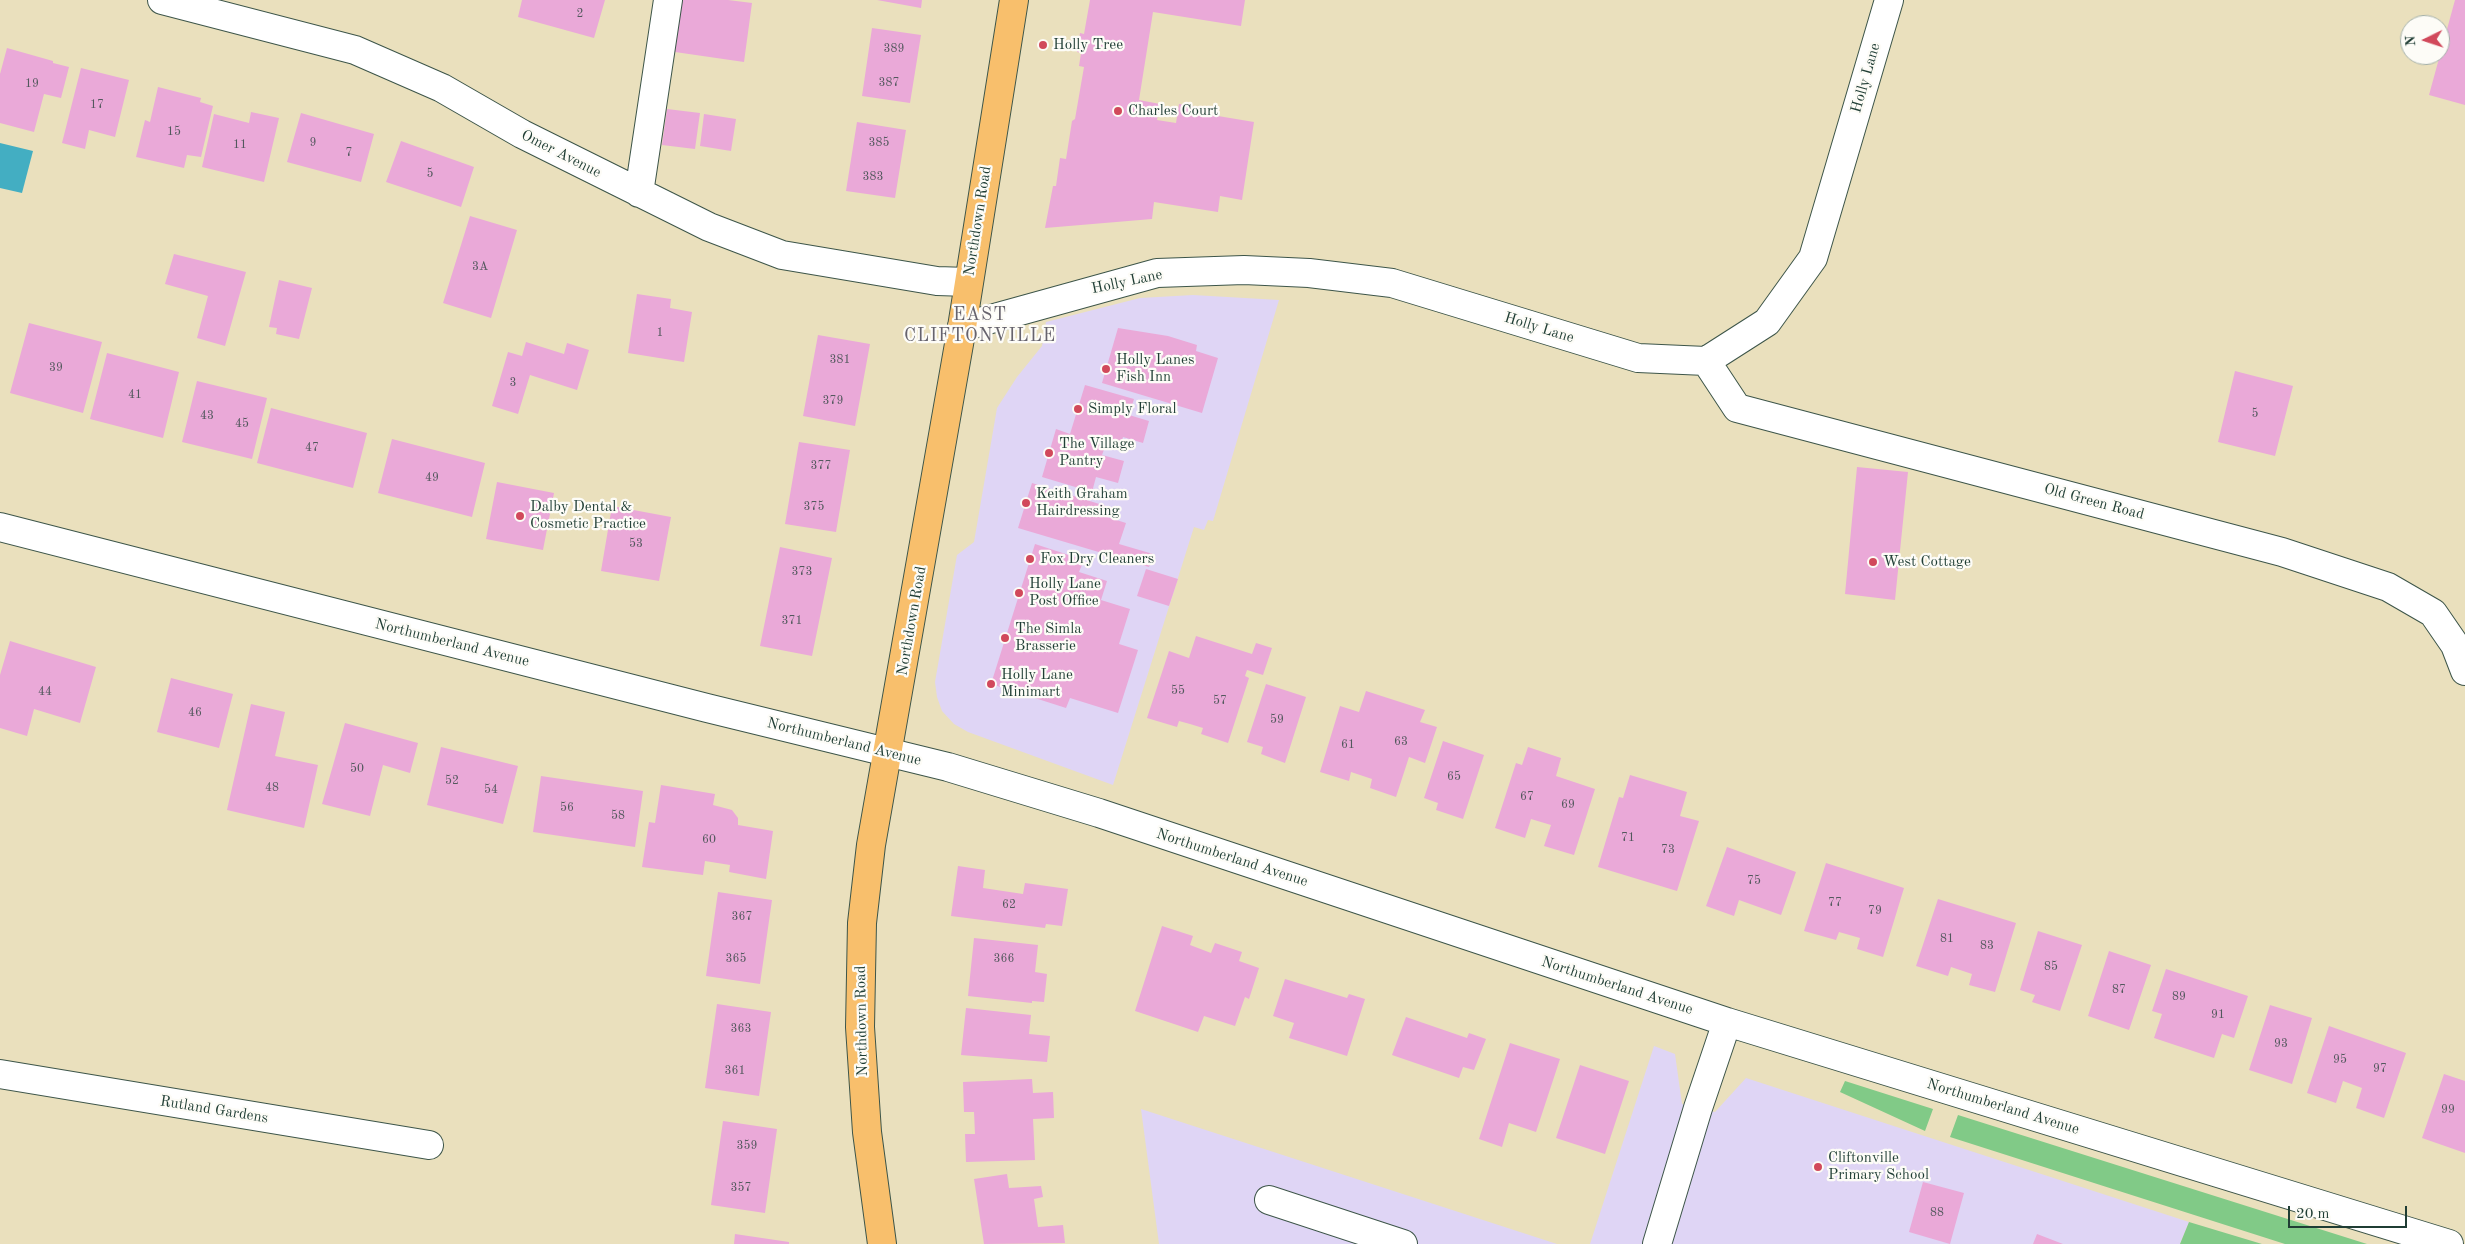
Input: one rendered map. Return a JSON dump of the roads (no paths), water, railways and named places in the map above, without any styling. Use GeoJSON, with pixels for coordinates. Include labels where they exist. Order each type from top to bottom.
{"type":"FeatureCollection","features":[{"type":"Feature","properties":{"kind":"main road","name":"Northdown Road"},"geometry":{"type":"LineString","coordinates":[[882,1244],[867,1132],[860,1027],[862,924],[871,845],[962,327],[1014,0]]}},
{"type":"Feature","properties":{"kind":"street","name":"Omer Avenue"},"geometry":{"type":"LineString","coordinates":[[162,0],[355,50],[442,88],[522,134],[639,193],[710,227],[782,255],[937,281],[968,282]]}},
{"type":"Feature","properties":{"kind":"street"},"geometry":{"type":"LineString","coordinates":[[639,193],[668,0]]}},
{"type":"Feature","properties":{"kind":"street","name":"Holly Lane"},"geometry":{"type":"LineString","coordinates":[[962,327],[1157,273],[1244,270],[1299,273],[1392,283],[1638,358],[1706,361],[1767,322],[1812,258],[1889,0]]}},
{"type":"Feature","properties":{"kind":"street","name":"Old Green Road"},"geometry":{"type":"LineString","coordinates":[[1706,361],[1737,408],[2282,552],[2388,588],[2433,613],[2455,645],[2465,672]]}},
{"type":"Feature","properties":{"kind":"street","name":"Northumberland Avenue"},"geometry":{"type":"LineString","coordinates":[[0,527],[888,754],[948,767],[1100,813],[1727,1022],[2449,1244]]}},
{"type":"Feature","properties":{"kind":"street"},"geometry":{"type":"LineString","coordinates":[[1656,1244],[1727,1022]]}},
{"type":"Feature","properties":{"kind":"street","name":"Rutland Gardens"},"geometry":{"type":"LineString","coordinates":[[0,1074],[428,1145]]}},
{"type":"Feature","properties":{"kind":"street"},"geometry":{"type":"LineString","coordinates":[[1268,1200],[1403,1244]]}},
{"type":"Feature","properties":{"kind":"water"},"geometry":{"type":"Polygon","coordinates":[[[0,143],[33,151],[22,193],[0,188],[0,143]]]}},
{"type":"Feature","properties":{"kind":"place","name":"Holly Tree"},"geometry":{"type":"Point","coordinates":[1043,45]}},
{"type":"Feature","properties":{"kind":"place","name":"Charles Court"},"geometry":{"type":"Point","coordinates":[1118,111]}},
{"type":"Feature","properties":{"kind":"place","name":"Holly Lanes Fish Inn"},"geometry":{"type":"Point","coordinates":[1106,369]}},
{"type":"Feature","properties":{"kind":"place","name":"Simply Floral"},"geometry":{"type":"Point","coordinates":[1078,409]}},
{"type":"Feature","properties":{"kind":"place","name":"The Village Pantry"},"geometry":{"type":"Point","coordinates":[1049,453]}},
{"type":"Feature","properties":{"kind":"place","name":"Keith Graham Hairdressing"},"geometry":{"type":"Point","coordinates":[1026,503]}},
{"type":"Feature","properties":{"kind":"place","name":"Dalby Dental & Cosmetic Practice"},"geometry":{"type":"Point","coordinates":[520,516]}},
{"type":"Feature","properties":{"kind":"place","name":"Fox Dry Cleaners"},"geometry":{"type":"Point","coordinates":[1030,559]}},
{"type":"Feature","properties":{"kind":"place","name":"West Cottage"},"geometry":{"type":"Point","coordinates":[1873,562]}},
{"type":"Feature","properties":{"kind":"place","name":"Holly Lane Post Office"},"geometry":{"type":"Point","coordinates":[1019,593]}},
{"type":"Feature","properties":{"kind":"place","name":"The Simla Brasserie"},"geometry":{"type":"Point","coordinates":[1005,638]}},
{"type":"Feature","properties":{"kind":"place","name":"Holly Lane Minimart"},"geometry":{"type":"Point","coordinates":[991,684]}},
{"type":"Feature","properties":{"kind":"place","name":"Cliftonville Primary School"},"geometry":{"type":"Point","coordinates":[1818,1167]}},
{"type":"Feature","properties":{"kind":"district","name":"EAST CLIFTONVILLE"},"geometry":{"type":"Point","coordinates":[980,325]}}]}
